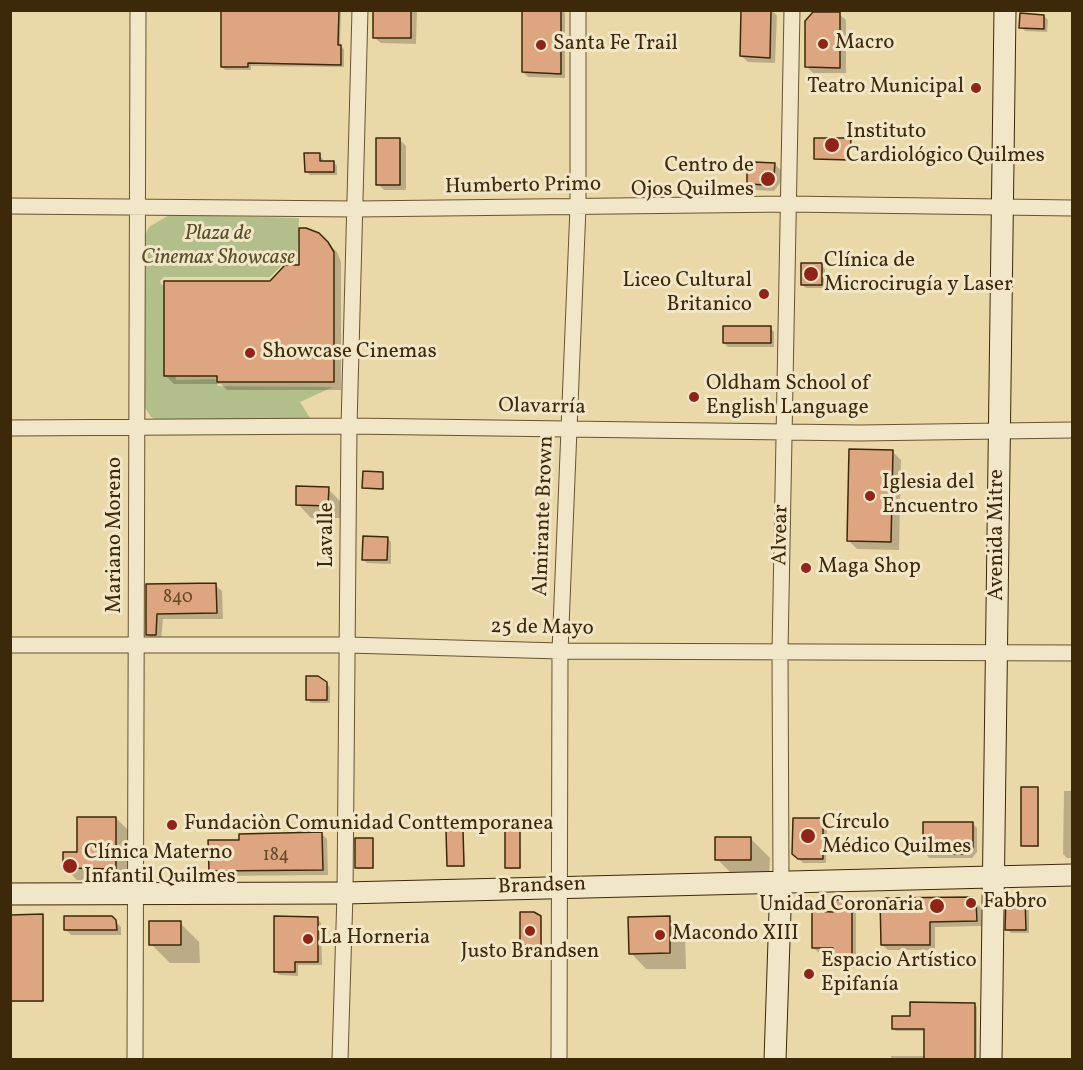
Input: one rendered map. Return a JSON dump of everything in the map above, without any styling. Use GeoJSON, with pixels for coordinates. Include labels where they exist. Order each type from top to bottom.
{"type":"FeatureCollection","features":[{"type":"Feature","properties":{"kind":"main road","name":"Avenida Mitre"},"geometry":{"type":"LineString","coordinates":[[991,1059],[1005,10]]}},
{"type":"Feature","properties":{"kind":"main road","name":"Brandsen"},"geometry":{"type":"LineString","coordinates":[[10,894],[345,893],[1072,875]]}},
{"type":"Feature","properties":{"kind":"main road","name":"Alvear"},"geometry":{"type":"LineString","coordinates":[[776,1059],[781,881]]}},
{"type":"Feature","properties":{"kind":"street","name":"Mariano Moreno"},"geometry":{"type":"LineString","coordinates":[[135,1059],[138,10]]}},
{"type":"Feature","properties":{"kind":"street","name":"Lavalle"},"geometry":{"type":"LineString","coordinates":[[340,1059],[345,893],[350,426],[360,10]]}},
{"type":"Feature","properties":{"kind":"street","name":"Almirante Brown"},"geometry":{"type":"LineString","coordinates":[[560,1059],[560,651],[578,207],[578,10]]}},
{"type":"Feature","properties":{"kind":"street","name":"Alvear"},"geometry":{"type":"LineString","coordinates":[[781,881],[780,651],[792,10]]}},
{"type":"Feature","properties":{"kind":"street","name":"Humberto Primo"},"geometry":{"type":"LineString","coordinates":[[10,206],[356,209],[788,204],[1072,208]]}},
{"type":"Feature","properties":{"kind":"street","name":"Olavarría"},"geometry":{"type":"LineString","coordinates":[[10,428],[350,426],[858,433],[1072,430]]}},
{"type":"Feature","properties":{"kind":"street","name":"25 de Mayo"},"geometry":{"type":"LineString","coordinates":[[10,645],[348,645],[560,651],[1072,653]]}},
{"type":"Feature","properties":{"kind":"green space","name":"Plaza de Cinemax Showcase"},"geometry":{"type":"Polygon","coordinates":[[[169,215],[299,218],[297,261],[285,262],[270,277],[164,277],[160,281],[162,285],[175,284],[176,380],[215,379],[218,386],[333,387],[300,402],[312,421],[158,420],[151,417],[144,406],[145,235],[149,227],[169,215]]]}},
{"type":"Feature","properties":{"kind":"building"},"geometry":{"type":"Polygon","coordinates":[[[221,10],[339,10],[338,45],[341,45],[341,65],[248,63],[248,67],[221,67],[221,10]]]}},
{"type":"Feature","properties":{"kind":"building"},"geometry":{"type":"Polygon","coordinates":[[[373,10],[411,10],[411,38],[373,38],[373,10]]]}},
{"type":"Feature","properties":{"kind":"building"},"geometry":{"type":"Polygon","coordinates":[[[522,10],[561,10],[561,74],[522,72],[522,10]]]}},
{"type":"Feature","properties":{"kind":"building"},"geometry":{"type":"Polygon","coordinates":[[[741,10],[771,10],[770,58],[740,56],[741,10]]]}},
{"type":"Feature","properties":{"kind":"building","name":"Macro"},"geometry":{"type":"Polygon","coordinates":[[[813,12],[840,12],[840,68],[805,67],[805,21],[813,12]]]}},
{"type":"Feature","properties":{"kind":"building"},"geometry":{"type":"Polygon","coordinates":[[[1020,13],[1044,15],[1044,29],[1019,28],[1020,13]]]}},
{"type":"Feature","properties":{"kind":"building"},"geometry":{"type":"Polygon","coordinates":[[[376,138],[400,138],[400,185],[376,185],[376,138]]]}},
{"type":"Feature","properties":{"kind":"building","name":"Instituto Cardiológico Quilmes"},"geometry":{"type":"Polygon","coordinates":[[[814,138],[851,138],[850,160],[814,159],[814,138]]]}},
{"type":"Feature","properties":{"kind":"building"},"geometry":{"type":"Polygon","coordinates":[[[304,153],[320,153],[320,161],[334,161],[334,172],[305,172],[304,153]]]}},
{"type":"Feature","properties":{"kind":"building"},"geometry":{"type":"Polygon","coordinates":[[[754,162],[775,163],[774,176],[767,185],[747,184],[747,170],[754,170],[754,162]]]}},
{"type":"Feature","properties":{"kind":"building"},"geometry":{"type":"Polygon","coordinates":[[[299,228],[319,233],[334,252],[334,382],[217,382],[217,376],[164,376],[164,281],[270,281],[285,265],[299,265],[299,228]]]}},
{"type":"Feature","properties":{"kind":"building","name":"Clínica de Microcirugía y Laser"},"geometry":{"type":"Polygon","coordinates":[[[801,263],[822,263],[822,285],[801,285],[801,263]]]}},
{"type":"Feature","properties":{"kind":"building"},"geometry":{"type":"Polygon","coordinates":[[[723,326],[771,326],[771,343],[723,343],[723,326]]]}},
{"type":"Feature","properties":{"kind":"building","name":"Iglesia del Encuentro"},"geometry":{"type":"Polygon","coordinates":[[[849,449],[893,450],[891,542],[847,541],[849,449]]]}},
{"type":"Feature","properties":{"kind":"building"},"geometry":{"type":"Polygon","coordinates":[[[363,471],[383,472],[383,489],[362,488],[363,471]]]}},
{"type":"Feature","properties":{"kind":"building"},"geometry":{"type":"Polygon","coordinates":[[[296,486],[329,487],[328,506],[296,505],[296,486]]]}},
{"type":"Feature","properties":{"kind":"building"},"geometry":{"type":"Polygon","coordinates":[[[363,536],[388,537],[387,560],[362,560],[363,536]]]}},
{"type":"Feature","properties":{"kind":"building"},"geometry":{"type":"Polygon","coordinates":[[[216,583],[217,613],[157,614],[156,635],[146,635],[146,584],[216,583]]]}},
{"type":"Feature","properties":{"kind":"building"},"geometry":{"type":"Polygon","coordinates":[[[306,676],[318,676],[327,682],[327,700],[306,700],[306,676]]]}},
{"type":"Feature","properties":{"kind":"building"},"geometry":{"type":"Polygon","coordinates":[[[1021,787],[1038,787],[1038,846],[1021,846],[1021,787]]]}},
{"type":"Feature","properties":{"kind":"building"},"geometry":{"type":"Polygon","coordinates":[[[77,817],[116,817],[116,869],[63,868],[63,852],[77,852],[77,817]]]}},
{"type":"Feature","properties":{"kind":"building","name":"Círculo Médico Quilmes"},"geometry":{"type":"Polygon","coordinates":[[[793,818],[823,818],[823,859],[798,859],[792,854],[793,818]]]}},
{"type":"Feature","properties":{"kind":"building"},"geometry":{"type":"Polygon","coordinates":[[[923,822],[973,822],[973,848],[968,854],[923,854],[923,822]]]}},
{"type":"Feature","properties":{"kind":"building"},"geometry":{"type":"Polygon","coordinates":[[[505,828],[520,828],[520,868],[505,868],[505,828]]]}},
{"type":"Feature","properties":{"kind":"building"},"geometry":{"type":"Polygon","coordinates":[[[446,830],[463,830],[464,866],[447,866],[446,830]]]}},
{"type":"Feature","properties":{"kind":"building"},"geometry":{"type":"Polygon","coordinates":[[[322,832],[323,870],[209,871],[208,840],[239,840],[239,834],[322,832]]]}},
{"type":"Feature","properties":{"kind":"building"},"geometry":{"type":"Polygon","coordinates":[[[715,837],[751,837],[751,860],[715,860],[715,837]]]}},
{"type":"Feature","properties":{"kind":"building"},"geometry":{"type":"Polygon","coordinates":[[[355,838],[373,838],[373,868],[355,868],[355,838]]]}},
{"type":"Feature","properties":{"kind":"building"},"geometry":{"type":"Polygon","coordinates":[[[972,897],[976,901],[977,921],[930,922],[930,945],[881,945],[880,898],[972,897]]]}},
{"type":"Feature","properties":{"kind":"building"},"geometry":{"type":"Polygon","coordinates":[[[1006,897],[1025,897],[1026,930],[1005,930],[1006,897]]]}},
{"type":"Feature","properties":{"kind":"building"},"geometry":{"type":"Polygon","coordinates":[[[833,900],[852,900],[852,964],[832,964],[833,948],[812,948],[812,911],[833,912],[833,900]]]}},
{"type":"Feature","properties":{"kind":"building","name":"Justo Brandsen"},"geometry":{"type":"Polygon","coordinates":[[[520,912],[534,912],[541,916],[541,946],[520,945],[520,912]]]}},
{"type":"Feature","properties":{"kind":"building"},"geometry":{"type":"Polygon","coordinates":[[[43,914],[43,1001],[10,1001],[10,915],[43,914]]]}},
{"type":"Feature","properties":{"kind":"building"},"geometry":{"type":"Polygon","coordinates":[[[64,916],[112,916],[116,920],[117,930],[64,930],[64,916]]]}},
{"type":"Feature","properties":{"kind":"building"},"geometry":{"type":"Polygon","coordinates":[[[274,916],[318,917],[318,962],[295,962],[295,972],[274,972],[274,916]]]}},
{"type":"Feature","properties":{"kind":"building"},"geometry":{"type":"Polygon","coordinates":[[[670,916],[670,953],[629,954],[628,917],[670,916]]]}},
{"type":"Feature","properties":{"kind":"building"},"geometry":{"type":"Polygon","coordinates":[[[149,921],[181,921],[181,945],[149,945],[149,921]]]}},
{"type":"Feature","properties":{"kind":"building"},"geometry":{"type":"Polygon","coordinates":[[[910,1002],[975,1003],[975,1059],[924,1059],[924,1029],[892,1029],[892,1016],[910,1016],[910,1002]]]}},
{"type":"Feature","properties":{"kind":"place","name":"Macro"},"geometry":{"type":"Point","coordinates":[823,44]}},
{"type":"Feature","properties":{"kind":"place","name":"Santa Fe Trail"},"geometry":{"type":"Point","coordinates":[541,45]}},
{"type":"Feature","properties":{"kind":"place","name":"Teatro Municipal"},"geometry":{"type":"Point","coordinates":[976,88]}},
{"type":"Feature","properties":{"kind":"place","name":"Instituto Cardiológico Quilmes"},"geometry":{"type":"Point","coordinates":[832,145]}},
{"type":"Feature","properties":{"kind":"place","name":"Centro de Ojos Quilmes"},"geometry":{"type":"Point","coordinates":[768,179]}},
{"type":"Feature","properties":{"kind":"place","name":"Clínica de Microcirugía y Laser"},"geometry":{"type":"Point","coordinates":[811,274]}},
{"type":"Feature","properties":{"kind":"place","name":"Liceo Cultural Britanico"},"geometry":{"type":"Point","coordinates":[764,294]}},
{"type":"Feature","properties":{"kind":"place","name":"Showcase Cinemas"},"geometry":{"type":"Point","coordinates":[250,353]}},
{"type":"Feature","properties":{"kind":"place","name":"Oldham School of English Language"},"geometry":{"type":"Point","coordinates":[694,397]}},
{"type":"Feature","properties":{"kind":"place","name":"Iglesia del Encuentro"},"geometry":{"type":"Point","coordinates":[870,496]}},
{"type":"Feature","properties":{"kind":"place","name":"Maga Shop"},"geometry":{"type":"Point","coordinates":[806,568]}},
{"type":"Feature","properties":{"kind":"place","name":"Fundaciòn Comunidad Conttemporanea"},"geometry":{"type":"Point","coordinates":[172,825]}},
{"type":"Feature","properties":{"kind":"place","name":"Círculo Médico Quilmes"},"geometry":{"type":"Point","coordinates":[808,836]}},
{"type":"Feature","properties":{"kind":"place","name":"Clínica Materno Infantil Quilmes"},"geometry":{"type":"Point","coordinates":[70,866]}},
{"type":"Feature","properties":{"kind":"place","name":"Fabbro"},"geometry":{"type":"Point","coordinates":[971,903]}},
{"type":"Feature","properties":{"kind":"place","name":"Unidad Coronaria"},"geometry":{"type":"Point","coordinates":[937,906]}},
{"type":"Feature","properties":{"kind":"place","name":"Justo Brandsen"},"geometry":{"type":"Point","coordinates":[530,931]}},
{"type":"Feature","properties":{"kind":"place","name":"Macondo XIII"},"geometry":{"type":"Point","coordinates":[660,935]}},
{"type":"Feature","properties":{"kind":"place","name":"La Horneria"},"geometry":{"type":"Point","coordinates":[308,939]}},
{"type":"Feature","properties":{"kind":"place","name":"Espacio Artístico Epifanía"},"geometry":{"type":"Point","coordinates":[809,974]}}]}
